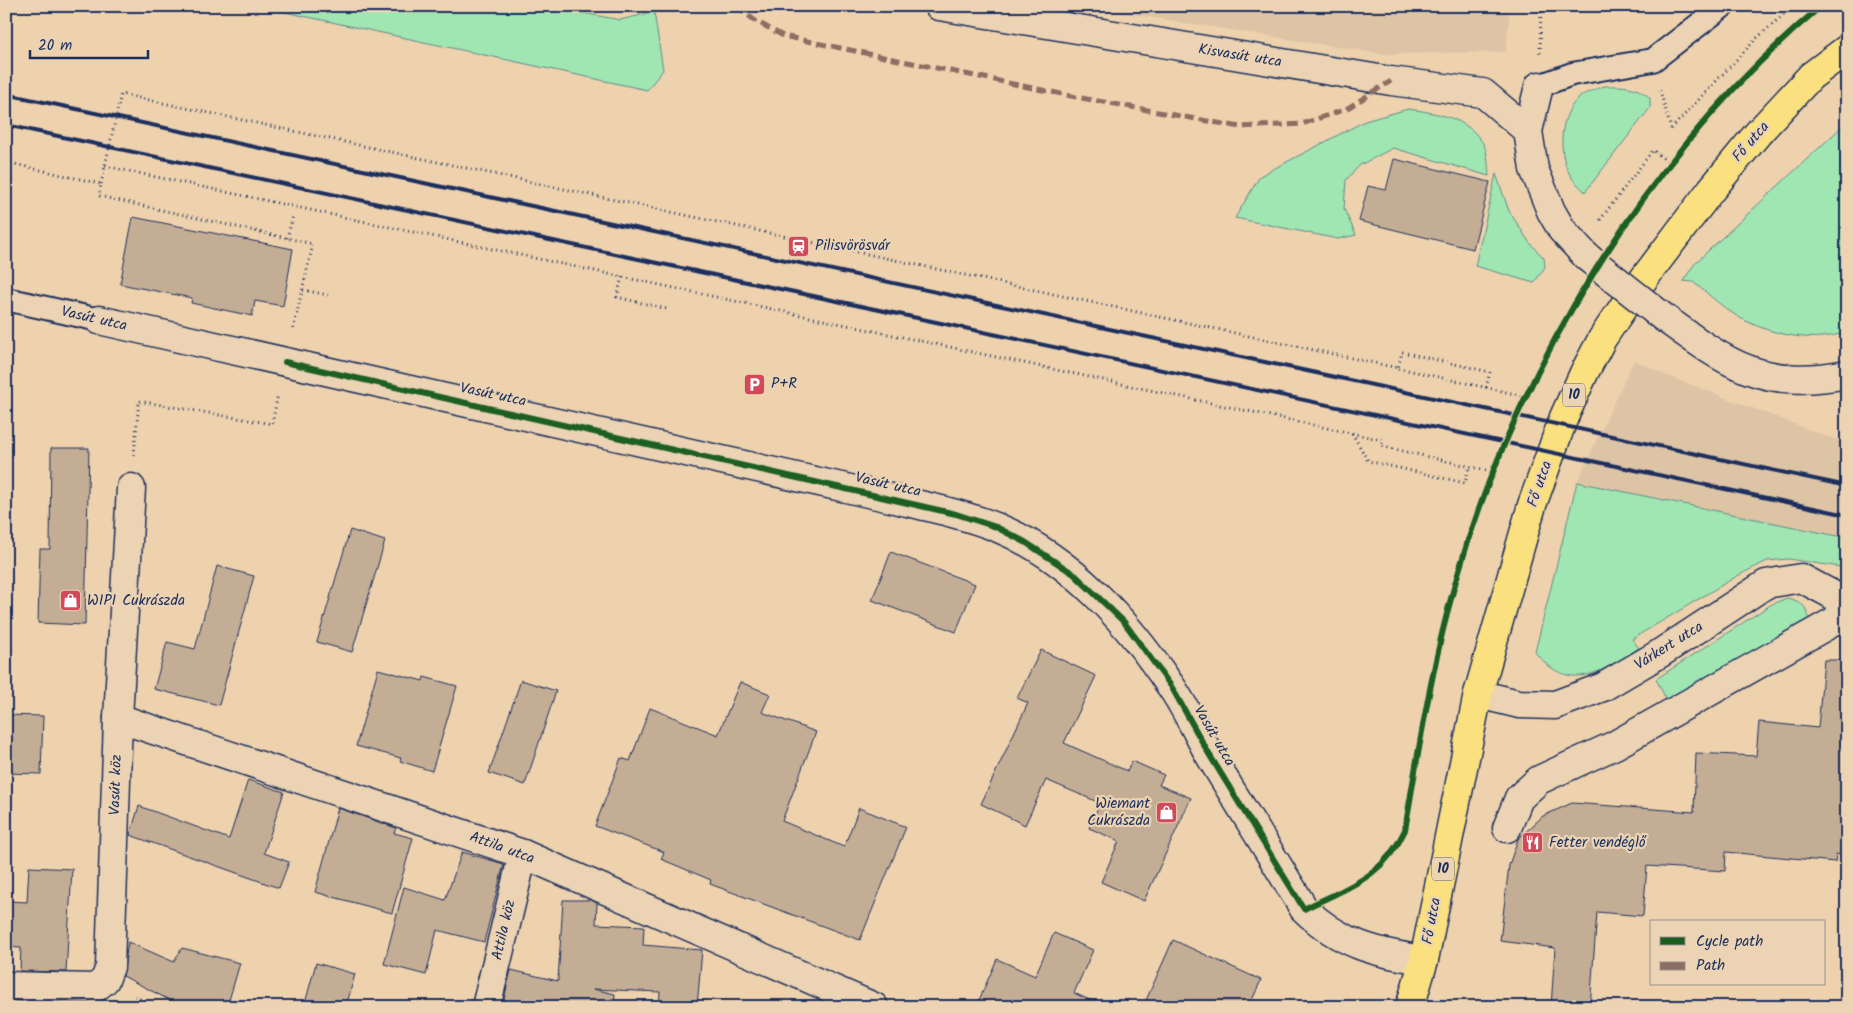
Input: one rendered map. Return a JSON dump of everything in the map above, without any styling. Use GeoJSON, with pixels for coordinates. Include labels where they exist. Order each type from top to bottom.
{"type":"FeatureCollection","features":[{"type":"Feature","properties":{"kind":"main road","name":"Fő utca"},"geometry":{"type":"LineString","coordinates":[[1410,1007],[1424,960],[1478,694],[1532,505],[1564,417],[1602,340],[1663,252],[1753,139],[1811,76],[1847,49]]}},
{"type":"Feature","properties":{"kind":"street","name":"Kisvasút utca"},"geometry":{"type":"LineString","coordinates":[[939,6],[1390,81],[1483,93],[1528,131]]}},
{"type":"Feature","properties":{"kind":"street"},"geometry":{"type":"LineString","coordinates":[[1539,86],[1528,131],[1534,169],[1541,191],[1562,230],[1582,252],[1663,317],[1698,343],[1735,366],[1775,378],[1816,380],[1847,374]]}},
{"type":"Feature","properties":{"kind":"street","name":"Vasút utca"},"geometry":{"type":"LineString","coordinates":[[99,320],[956,514],[996,527],[1025,542],[1074,574],[1124,622],[1171,686],[1209,754],[1304,909],[1321,925],[1348,942],[1385,955],[1424,960]]}},
{"type":"Feature","properties":{"kind":"street","name":"Vasút köz"},"geometry":{"type":"LineString","coordinates":[[6,986],[95,988],[105,980],[110,967],[118,718],[131,488]]}},
{"type":"Feature","properties":{"kind":"street","name":"Várkert utca"},"geometry":{"type":"LineString","coordinates":[[1478,694],[1519,704],[1555,705],[1603,687],[1659,654],[1766,584],[1801,578],[1833,595],[1847,612],[1615,745],[1539,780],[1520,798],[1507,828]]}},
{"type":"Feature","properties":{"kind":"street","name":"Attila utca"},"geometry":{"type":"LineString","coordinates":[[118,718],[523,854],[874,1007]]}},
{"type":"Feature","properties":{"kind":"street","name":"Attila köz"},"geometry":{"type":"LineString","coordinates":[[486,1007],[523,854]]}},
{"type":"Feature","properties":{"kind":"lane"},"geometry":{"type":"LineString","coordinates":[[1539,86],[1572,74],[1653,60],[1677,44],[1723,6]]}},
{"type":"Feature","properties":{"kind":"lane","name":"Vasút utca"},"geometry":{"type":"LineString","coordinates":[[6,299],[99,320]]}},
{"type":"Feature","properties":{"kind":"path"},"geometry":{"type":"LineString","coordinates":[[6,21],[9,6]]}},
{"type":"Feature","properties":{"kind":"path"},"geometry":{"type":"LineString","coordinates":[[1539,86],[1541,6]]}},
{"type":"Feature","properties":{"kind":"path"},"geometry":{"type":"LineString","coordinates":[[1653,60],[1671,129],[1757,38],[1792,6]]}},
{"type":"Feature","properties":{"kind":"path"},"geometry":{"type":"LineString","coordinates":[[131,488],[139,401],[272,424],[313,244],[99,196],[121,94],[1524,396]]}},
{"type":"Feature","properties":{"kind":"path"},"geometry":{"type":"LineString","coordinates":[[1582,252],[1653,150],[1670,164]]}},
{"type":"Feature","properties":{"kind":"path"},"geometry":{"type":"LineString","coordinates":[[1665,172],[1676,156]]}},
{"type":"Feature","properties":{"kind":"path"},"geometry":{"type":"LineString","coordinates":[[6,162],[101,184]]}},
{"type":"Feature","properties":{"kind":"path"},"geometry":{"type":"LineString","coordinates":[[105,166],[1383,440],[1382,446],[1494,472]]}},
{"type":"Feature","properties":{"kind":"path"},"geometry":{"type":"LineString","coordinates":[[287,238],[292,216]]}},
{"type":"Feature","properties":{"kind":"path"},"geometry":{"type":"LineString","coordinates":[[622,277],[617,297],[667,309]]}},
{"type":"Feature","properties":{"kind":"path"},"geometry":{"type":"LineString","coordinates":[[303,290],[328,295]]}},
{"type":"Feature","properties":{"kind":"path"},"geometry":{"type":"LineString","coordinates":[[1398,368],[1402,352],[1490,372],[1486,388]]}},
{"type":"Feature","properties":{"kind":"path"},"geometry":{"type":"LineString","coordinates":[[1521,405],[1528,389]]}},
{"type":"Feature","properties":{"kind":"path"},"geometry":{"type":"LineString","coordinates":[[1351,433],[1368,462],[1465,483],[1469,467]]}},
{"type":"Feature","properties":{"kind":"path"},"geometry":{"type":"LineString","coordinates":[[1490,481],[1498,463]]}},
{"type":"Feature","properties":{"kind":"shaded area"},"geometry":{"type":"Polygon","coordinates":[[[584,6],[622,6],[621,14],[584,6]]]}},
{"type":"Feature","properties":{"kind":"shaded area"},"geometry":{"type":"Polygon","coordinates":[[[1079,6],[1510,6],[1506,52],[1382,54],[1079,6]]]}},
{"type":"Feature","properties":{"kind":"shaded area"},"geometry":{"type":"Polygon","coordinates":[[[1634,360],[1668,376],[1847,444],[1847,538],[1577,482],[1634,360]]]}},
{"type":"Feature","properties":{"kind":"green space"},"geometry":{"type":"Polygon","coordinates":[[[257,6],[547,6],[620,20],[654,12],[663,70],[647,90],[257,6]]]}},
{"type":"Feature","properties":{"kind":"green space"},"geometry":{"type":"Polygon","coordinates":[[[1605,86],[1634,88],[1650,98],[1650,108],[1585,192],[1575,182],[1567,169],[1562,148],[1564,125],[1567,114],[1580,97],[1605,86]]]}},
{"type":"Feature","properties":{"kind":"green space"},"geometry":{"type":"Polygon","coordinates":[[[1408,109],[1430,112],[1451,118],[1469,128],[1484,145],[1489,176],[1393,148],[1360,165],[1346,180],[1344,209],[1356,235],[1338,239],[1235,218],[1260,176],[1365,121],[1408,109]]]}},
{"type":"Feature","properties":{"kind":"green space"},"geometry":{"type":"Polygon","coordinates":[[[1847,122],[1847,332],[1822,337],[1809,337],[1770,331],[1739,317],[1693,282],[1683,281],[1696,262],[1847,122]]]}},
{"type":"Feature","properties":{"kind":"green space"},"geometry":{"type":"Polygon","coordinates":[[[1496,174],[1509,211],[1529,242],[1544,258],[1545,267],[1534,283],[1475,266],[1496,174]]]}},
{"type":"Feature","properties":{"kind":"green space"},"geometry":{"type":"Polygon","coordinates":[[[1577,482],[1847,538],[1847,568],[1788,559],[1767,561],[1737,576],[1632,639],[1639,648],[1612,665],[1586,675],[1573,676],[1561,673],[1548,665],[1535,652],[1577,482]]]}},
{"type":"Feature","properties":{"kind":"green space"},"geometry":{"type":"Polygon","coordinates":[[[1787,598],[1797,601],[1804,606],[1808,613],[1809,623],[1668,703],[1656,679],[1772,604],[1787,598]]]}},
{"type":"Feature","properties":{"kind":"building"},"geometry":{"type":"Polygon","coordinates":[[[1394,159],[1490,182],[1473,249],[1359,221],[1368,186],[1386,190],[1394,159]]]}},
{"type":"Feature","properties":{"kind":"building"},"geometry":{"type":"Polygon","coordinates":[[[133,217],[293,249],[283,306],[255,301],[252,316],[191,303],[192,298],[120,284],[133,217]]]}},
{"type":"Feature","properties":{"kind":"building"},"geometry":{"type":"Polygon","coordinates":[[[51,448],[89,448],[85,625],[38,623],[40,549],[50,549],[51,448]]]}},
{"type":"Feature","properties":{"kind":"building"},"geometry":{"type":"Polygon","coordinates":[[[350,530],[385,541],[352,652],[317,642],[350,530]]]}},
{"type":"Feature","properties":{"kind":"building"},"geometry":{"type":"Polygon","coordinates":[[[891,552],[975,584],[956,632],[872,600],[891,552]]]}},
{"type":"Feature","properties":{"kind":"building"},"geometry":{"type":"Polygon","coordinates":[[[217,566],[254,576],[219,705],[154,689],[167,642],[195,649],[217,566]]]}},
{"type":"Feature","properties":{"kind":"building"},"geometry":{"type":"Polygon","coordinates":[[[1041,650],[1096,676],[1064,743],[1127,771],[1132,761],[1164,775],[1159,785],[1191,798],[1144,901],[1101,882],[1119,841],[1089,828],[1100,803],[1046,780],[1025,825],[981,804],[1028,703],[1017,698],[1041,650]]]}},
{"type":"Feature","properties":{"kind":"building"},"geometry":{"type":"Polygon","coordinates":[[[1824,660],[1847,660],[1847,747],[1844,778],[1846,778],[1840,855],[1836,854],[1835,862],[1726,852],[1725,871],[1647,866],[1643,916],[1597,912],[1590,1007],[1551,1007],[1555,948],[1500,941],[1509,865],[1518,839],[1543,816],[1572,803],[1694,812],[1696,753],[1756,756],[1759,722],[1818,728],[1824,660]]]}},
{"type":"Feature","properties":{"kind":"building"},"geometry":{"type":"Polygon","coordinates":[[[378,669],[423,681],[424,677],[457,686],[432,771],[400,761],[401,758],[356,746],[378,669]]]}},
{"type":"Feature","properties":{"kind":"building"},"geometry":{"type":"Polygon","coordinates":[[[521,680],[556,691],[525,785],[489,773],[521,680]]]}},
{"type":"Feature","properties":{"kind":"building"},"geometry":{"type":"Polygon","coordinates":[[[740,682],[770,694],[762,712],[816,732],[782,821],[844,847],[859,808],[906,827],[860,940],[710,884],[711,880],[661,859],[664,852],[595,826],[621,758],[630,761],[650,708],[718,735],[740,682]]]}},
{"type":"Feature","properties":{"kind":"building"},"geometry":{"type":"Polygon","coordinates":[[[6,715],[43,716],[41,774],[6,773],[6,715]]]}},
{"type":"Feature","properties":{"kind":"building"},"geometry":{"type":"Polygon","coordinates":[[[248,780],[284,792],[264,853],[289,862],[279,888],[130,835],[139,806],[229,839],[248,780]]]}},
{"type":"Feature","properties":{"kind":"building"},"geometry":{"type":"Polygon","coordinates":[[[338,808],[396,828],[394,833],[413,838],[392,913],[315,892],[338,808]]]}},
{"type":"Feature","properties":{"kind":"building"},"geometry":{"type":"Polygon","coordinates":[[[462,852],[504,864],[484,942],[437,930],[426,975],[384,964],[404,887],[445,900],[462,852]]]}},
{"type":"Feature","properties":{"kind":"building"},"geometry":{"type":"Polygon","coordinates":[[[29,867],[72,869],[66,972],[20,971],[21,948],[6,947],[6,901],[27,902],[29,867]]]}},
{"type":"Feature","properties":{"kind":"building"},"geometry":{"type":"Polygon","coordinates":[[[563,900],[591,900],[597,903],[596,924],[644,926],[643,945],[702,950],[697,1007],[659,1007],[660,992],[593,989],[615,994],[614,1007],[502,1007],[511,970],[558,981],[563,900]]]}},
{"type":"Feature","properties":{"kind":"building"},"geometry":{"type":"Polygon","coordinates":[[[1054,933],[1093,950],[1074,993],[1105,1007],[976,1007],[997,959],[1035,976],[1054,933]]]}},
{"type":"Feature","properties":{"kind":"building"},"geometry":{"type":"Polygon","coordinates":[[[1173,940],[1261,980],[1249,1007],[1143,1007],[1173,940]]]}},
{"type":"Feature","properties":{"kind":"building"},"geometry":{"type":"Polygon","coordinates":[[[128,942],[174,962],[182,948],[240,963],[227,1007],[190,1007],[173,1002],[123,976],[128,942]]]}},
{"type":"Feature","properties":{"kind":"building"},"geometry":{"type":"Polygon","coordinates":[[[316,963],[355,974],[346,1007],[304,1007],[316,963]]]}},
{"type":"Feature","properties":{"kind":"building"},"geometry":{"type":"Polygon","coordinates":[[[19,1002],[64,1003],[64,1007],[19,1007],[19,1002]]]}},
{"type":"Feature","properties":{"kind":"railway"},"geometry":{"type":"LineString","coordinates":[[6,94],[1847,486]]}},
{"type":"Feature","properties":{"kind":"railway"},"geometry":{"type":"LineString","coordinates":[[6,125],[1847,515]]}},
{"type":"Feature","properties":{"kind":"marked path"},"geometry":{"type":"LineString","coordinates":[[737,6],[754,20],[783,36],[1071,96],[1240,127],[1302,124],[1346,109],[1391,81]]}},
{"type":"Feature","properties":{"kind":"cycle path"},"geometry":{"type":"LineString","coordinates":[[285,362],[956,514],[996,527],[1025,542],[1074,574],[1124,622],[1171,686],[1209,754],[1304,909],[1349,887],[1375,870],[1386,860],[1405,830],[1433,675],[1455,584],[1481,503],[1514,423],[1552,344],[1596,268],[1646,196],[1700,127],[1758,64],[1821,6]]}},
{"type":"Feature","properties":{"kind":"place","name":"Pilisvörösvár"},"geometry":{"type":"Point","coordinates":[799,246]}},
{"type":"Feature","properties":{"kind":"place","name":"P+R"},"geometry":{"type":"Point","coordinates":[755,384]}},
{"type":"Feature","properties":{"kind":"place","name":"WIPI Cukrászda"},"geometry":{"type":"Point","coordinates":[71,601]}},
{"type":"Feature","properties":{"kind":"place","name":"Wiemant Cukrászda"},"geometry":{"type":"Point","coordinates":[1166,813]}},
{"type":"Feature","properties":{"kind":"place","name":"Fetter vendéglő"},"geometry":{"type":"Point","coordinates":[1533,843]}}]}
